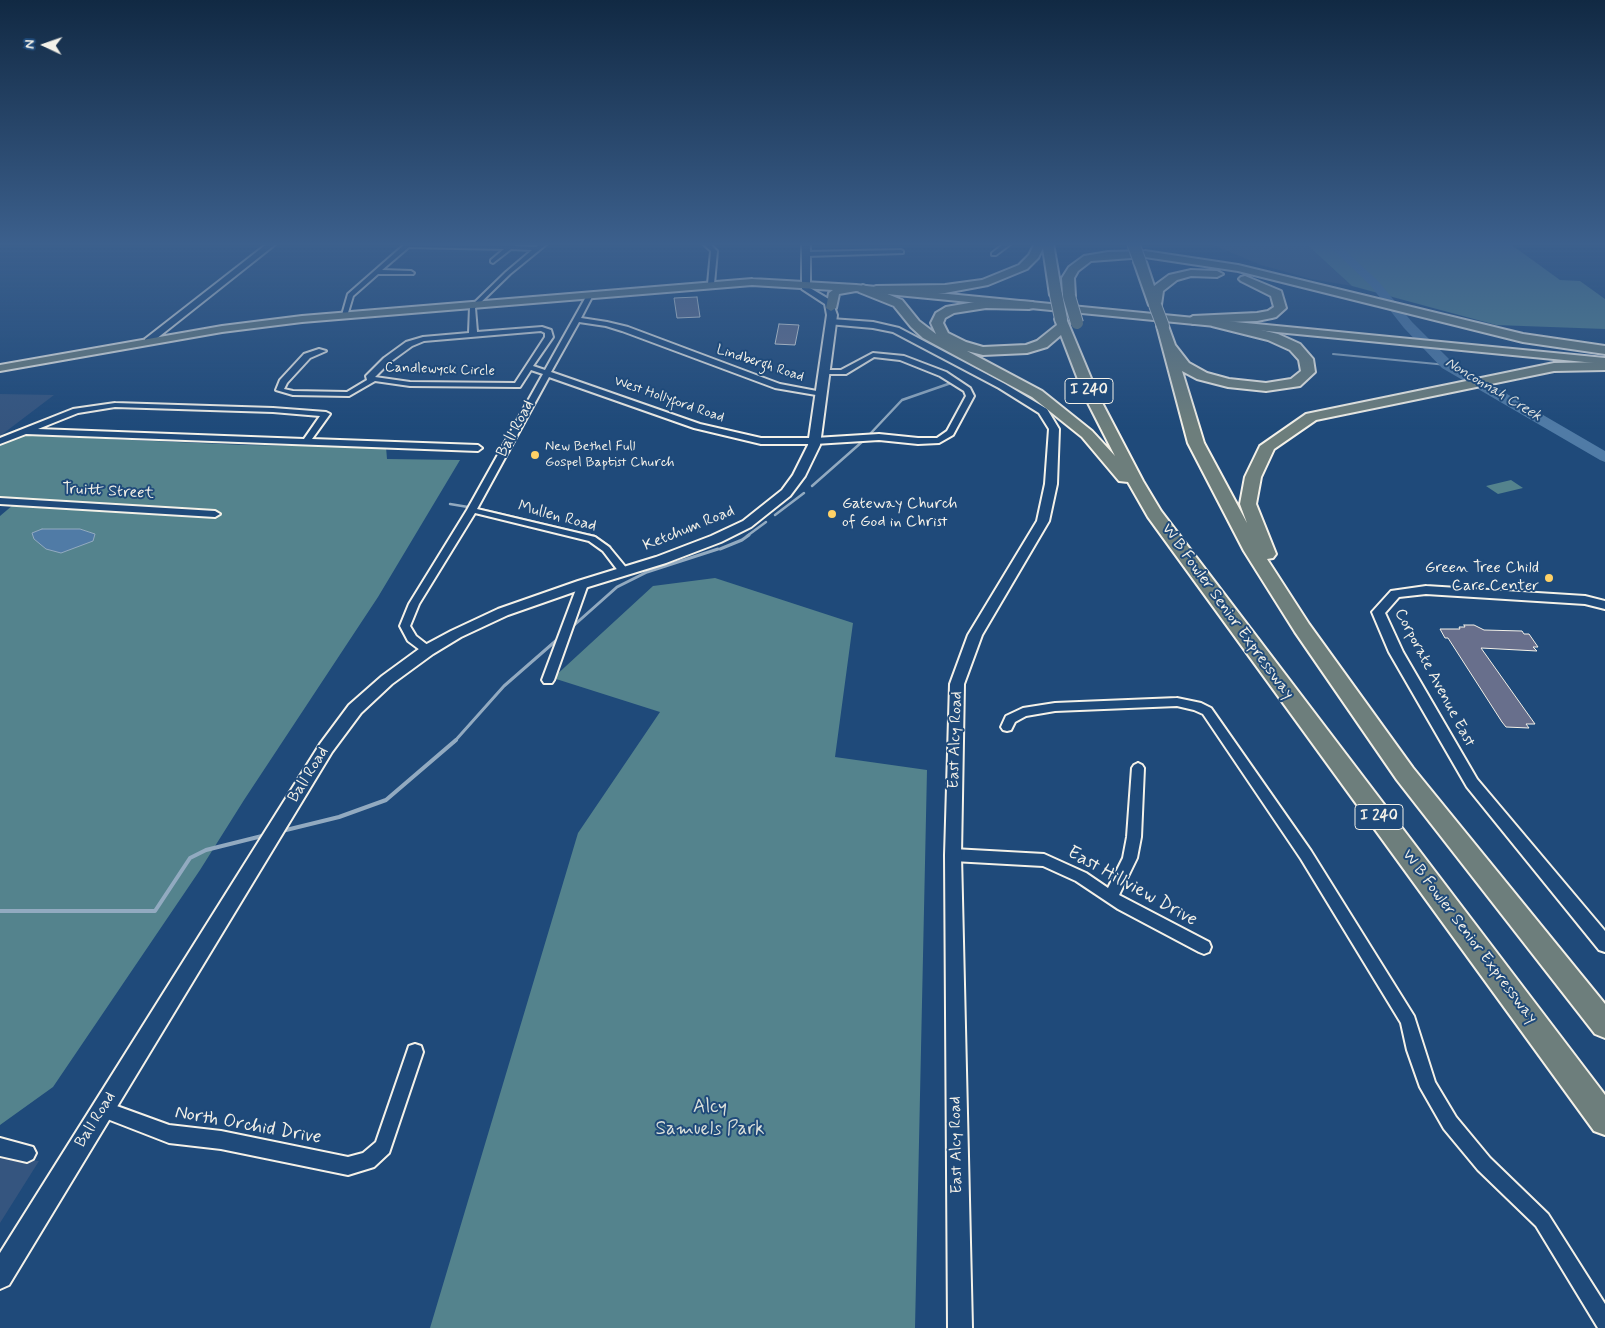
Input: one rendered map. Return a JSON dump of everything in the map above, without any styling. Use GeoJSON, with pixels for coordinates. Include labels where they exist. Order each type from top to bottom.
{"type":"FeatureCollection","features":[{"type":"Feature","properties":{"kind":"highway"},"geometry":{"type":"LineString","coordinates":[[900,305],[915,324],[928,335],[1037,394],[1087,434],[1154,513]]}},
{"type":"Feature","properties":{"kind":"highway"},"geometry":{"type":"LineString","coordinates":[[980,305],[950,310],[940,316],[937,323],[943,335],[961,345],[983,351],[1027,349],[1042,344],[1062,323]]}},
{"type":"Feature","properties":{"kind":"highway","name":"I 240"},"geometry":{"type":"LineString","coordinates":[[1063,305],[1062,323],[1091,395],[1154,513]]}},
{"type":"Feature","properties":{"kind":"highway"},"geometry":{"type":"LineString","coordinates":[[1068,305],[1077,323],[1112,420],[1120,452]]}},
{"type":"Feature","properties":{"kind":"highway","name":"I 240"},"geometry":{"type":"LineString","coordinates":[[1155,305],[1196,443],[1252,551],[1302,628],[1405,774],[1605,1025]]}},
{"type":"Feature","properties":{"kind":"highway"},"geometry":{"type":"LineString","coordinates":[[1193,320],[1257,317],[1272,314],[1280,308],[1280,305]]}},
{"type":"Feature","properties":{"kind":"highway"},"geometry":{"type":"LineString","coordinates":[[1390,305],[1474,326],[1563,345],[1605,348]]}},
{"type":"Feature","properties":{"kind":"highway"},"geometry":{"type":"LineString","coordinates":[[1164,332],[1184,366],[1202,376],[1228,384],[1266,387],[1295,383],[1308,372],[1306,359],[1295,347],[1272,338],[1216,323]]}},
{"type":"Feature","properties":{"kind":"highway"},"geometry":{"type":"LineString","coordinates":[[1302,628],[1266,554],[1248,504],[1253,477],[1268,446],[1311,417],[1514,374],[1554,367],[1602,364]]}},
{"type":"Feature","properties":{"kind":"highway","name":"W B Fowler Senior Expressway"},"geometry":{"type":"LineString","coordinates":[[1154,513],[1605,1120]]}},
{"type":"Feature","properties":{"kind":"main road"},"geometry":{"type":"LineString","coordinates":[[0,368],[234,328],[345,315],[464,305]]}},
{"type":"Feature","properties":{"kind":"main road"},"geometry":{"type":"LineString","coordinates":[[829,305],[831,315]]}},
{"type":"Feature","properties":{"kind":"main road"},"geometry":{"type":"LineString","coordinates":[[831,315],[832,305]]}},
{"type":"Feature","properties":{"kind":"main road"},"geometry":{"type":"LineString","coordinates":[[1029,305],[1488,349],[1605,354]]}},
{"type":"Feature","properties":{"kind":"main road","name":"Ketchum Road"},"geometry":{"type":"LineString","coordinates":[[428,650],[494,616],[623,570],[661,560],[716,539],[747,524],[786,493],[804,470],[814,441],[822,394],[831,315]]}},
{"type":"Feature","properties":{"kind":"main road"},"geometry":{"type":"LineString","coordinates":[[1502,350],[1602,364]]}},
{"type":"Feature","properties":{"kind":"main road","name":"Ball Road"},"geometry":{"type":"LineString","coordinates":[[0,1276],[326,748],[356,709],[387,680],[428,650]]}},
{"type":"Feature","properties":{"kind":"street"},"geometry":{"type":"LineString","coordinates":[[148,342],[194,305]]}},
{"type":"Feature","properties":{"kind":"street"},"geometry":{"type":"LineString","coordinates":[[345,315],[348,305]]}},
{"type":"Feature","properties":{"kind":"street"},"geometry":{"type":"LineString","coordinates":[[473,334],[472,308],[475,305]]}},
{"type":"Feature","properties":{"kind":"street","name":"Ball Road"},"geometry":{"type":"LineString","coordinates":[[428,650],[412,638],[405,626],[414,604],[474,508],[585,305]]}},
{"type":"Feature","properties":{"kind":"street","name":"East Alcy Road"},"geometry":{"type":"LineString","coordinates":[[831,315],[896,330],[1002,386],[1043,411],[1054,429],[1051,484],[1043,521],[975,635],[957,684],[953,855],[960,1328]]}},
{"type":"Feature","properties":{"kind":"street","name":"Lindbergh Road"},"geometry":{"type":"LineString","coordinates":[[578,320],[607,324],[625,329],[778,386],[822,394]]}},
{"type":"Feature","properties":{"kind":"street","name":"Candlewyck Circle"},"geometry":{"type":"LineString","coordinates":[[542,329],[548,332],[549,337],[529,367],[517,385],[410,384],[372,380],[369,378],[387,360],[409,344],[423,339],[542,329]]}},
{"type":"Feature","properties":{"kind":"street"},"geometry":{"type":"LineString","coordinates":[[322,351],[307,356],[282,382],[280,390],[293,393],[349,394],[372,380]]}},
{"type":"Feature","properties":{"kind":"street","name":"West Hollyford Road"},"geometry":{"type":"LineString","coordinates":[[547,372],[697,426],[761,441],[814,441],[879,437],[918,441],[939,440],[950,433],[970,396],[967,390],[943,374],[900,358],[873,356],[843,372],[824,372]]}},
{"type":"Feature","properties":{"kind":"street"},"geometry":{"type":"LineString","coordinates":[[529,367],[547,372]]}},
{"type":"Feature","properties":{"kind":"street"},"geometry":{"type":"LineString","coordinates":[[0,441],[76,411],[115,405],[273,410],[326,414],[307,440]]}},
{"type":"Feature","properties":{"kind":"street"},"geometry":{"type":"LineString","coordinates":[[24,431],[307,440],[478,448]]}},
{"type":"Feature","properties":{"kind":"street","name":"Truitt Street"},"geometry":{"type":"LineString","coordinates":[[0,501],[215,514]]}},
{"type":"Feature","properties":{"kind":"street","name":"Mullen Road"},"geometry":{"type":"LineString","coordinates":[[474,508],[592,539],[606,549],[623,570]]}},
{"type":"Feature","properties":{"kind":"street"},"geometry":{"type":"LineString","coordinates":[[548,680],[583,584]]}},
{"type":"Feature","properties":{"kind":"street","name":"Corporate Avenue East"},"geometry":{"type":"LineString","coordinates":[[1605,605],[1585,600],[1426,590],[1395,594],[1378,612],[1396,652],[1472,783],[1605,944]]}},
{"type":"Feature","properties":{"kind":"street"},"geometry":{"type":"LineString","coordinates":[[1007,726],[1010,719],[1023,712],[1055,707],[1177,702],[1197,706],[1207,711],[1306,855],[1408,1021],[1415,1050],[1428,1087],[1450,1123],[1484,1164],[1542,1220],[1605,1322]]}},
{"type":"Feature","properties":{"kind":"street"},"geometry":{"type":"LineString","coordinates":[[1111,896],[1130,858],[1134,837],[1138,768]]}},
{"type":"Feature","properties":{"kind":"street","name":"East Hillview Drive"},"geometry":{"type":"LineString","coordinates":[[953,855],[1044,860],[1082,877],[1152,921],[1204,947]]}},
{"type":"Feature","properties":{"kind":"street","name":"North Orchid Drive"},"geometry":{"type":"LineString","coordinates":[[103,1109],[170,1134],[221,1140],[348,1166],[368,1162],[383,1147],[415,1052]]}},
{"type":"Feature","properties":{"kind":"street"},"geometry":{"type":"LineString","coordinates":[[0,1147],[27,1153]]}},
{"type":"Feature","properties":{"kind":"shaded area"},"geometry":{"type":"Polygon","coordinates":[[[0,394],[54,395],[0,436],[0,394]]]}},
{"type":"Feature","properties":{"kind":"shaded area"},"geometry":{"type":"Polygon","coordinates":[[[42,529],[80,529],[95,534],[93,541],[61,553],[46,549],[34,539],[32,533],[42,529]]]}},
{"type":"Feature","properties":{"kind":"shaded area"},"geometry":{"type":"Polygon","coordinates":[[[0,1158],[39,1161],[0,1223],[0,1158]]]}},
{"type":"Feature","properties":{"kind":"green space"},"geometry":{"type":"Polygon","coordinates":[[[1422,305],[1605,305],[1605,329],[1496,325],[1422,305]]]}},
{"type":"Feature","properties":{"kind":"green space"},"geometry":{"type":"Polygon","coordinates":[[[18,435],[244,445],[386,447],[387,459],[460,460],[378,597],[200,870],[53,1087],[0,1125],[0,516],[13,505],[0,503],[0,444],[18,435]]]}},
{"type":"Feature","properties":{"kind":"green space"},"geometry":{"type":"Polygon","coordinates":[[[1511,480],[1523,488],[1498,494],[1486,486],[1511,480]]]}},
{"type":"Feature","properties":{"kind":"green space","name":"Alcy Samuels Park"},"geometry":{"type":"Polygon","coordinates":[[[715,578],[853,623],[835,757],[927,770],[915,1328],[430,1328],[578,833],[660,712],[553,678],[653,586],[715,578]]]}},
{"type":"Feature","properties":{"kind":"building"},"geometry":{"type":"Polygon","coordinates":[[[675,305],[698,305],[700,317],[677,318],[675,305]]]}},
{"type":"Feature","properties":{"kind":"building"},"geometry":{"type":"Polygon","coordinates":[[[779,324],[799,325],[795,345],[775,344],[779,324]]]}},
{"type":"Feature","properties":{"kind":"building"},"geometry":{"type":"Polygon","coordinates":[[[1464,625],[1474,625],[1484,630],[1522,631],[1524,634],[1529,634],[1538,647],[1533,647],[1537,651],[1481,648],[1535,724],[1526,724],[1529,728],[1506,727],[1502,722],[1448,638],[1445,638],[1440,629],[1460,629],[1459,627],[1465,627],[1464,625]]]}},
{"type":"Feature","properties":{"kind":"waterway","name":"Nonconnah Creek"},"geometry":{"type":"LineString","coordinates":[[1392,305],[1408,325],[1447,365],[1605,457]]}},
{"type":"Feature","properties":{"kind":"waterway"},"geometry":{"type":"LineString","coordinates":[[1333,354],[1447,365]]}},
{"type":"Feature","properties":{"kind":"waterway"},"geometry":{"type":"LineString","coordinates":[[870,434],[902,400],[951,383]]}},
{"type":"Feature","properties":{"kind":"waterway"},"geometry":{"type":"LineString","coordinates":[[812,486],[863,441]]}},
{"type":"Feature","properties":{"kind":"waterway"},"geometry":{"type":"LineString","coordinates":[[775,515],[804,493]]}},
{"type":"Feature","properties":{"kind":"waterway"},"geometry":{"type":"LineString","coordinates":[[450,504],[480,509],[594,536]]}},
{"type":"Feature","properties":{"kind":"waterway"},"geometry":{"type":"LineString","coordinates":[[747,536],[766,522]]}},
{"type":"Feature","properties":{"kind":"waterway"},"geometry":{"type":"LineString","coordinates":[[589,535],[594,536]]}},
{"type":"Feature","properties":{"kind":"waterway"},"geometry":{"type":"LineString","coordinates":[[720,549],[749,535]]}},
{"type":"Feature","properties":{"kind":"waterway"},"geometry":{"type":"LineString","coordinates":[[594,536],[610,547]]}},
{"type":"Feature","properties":{"kind":"waterway"},"geometry":{"type":"LineString","coordinates":[[572,627],[617,587],[647,572],[718,549]]}},
{"type":"Feature","properties":{"kind":"waterway"},"geometry":{"type":"LineString","coordinates":[[455,741],[504,686],[559,638]]}},
{"type":"Feature","properties":{"kind":"waterway"},"geometry":{"type":"LineString","coordinates":[[282,831],[339,817],[386,800],[455,741]]}},
{"type":"Feature","properties":{"kind":"waterway"},"geometry":{"type":"LineString","coordinates":[[0,911],[155,911],[190,858],[206,850],[266,835]]}},
{"type":"Feature","properties":{"kind":"place","name":"New Bethel Full Gospel Baptist Church"},"geometry":{"type":"Point","coordinates":[535,455]}},
{"type":"Feature","properties":{"kind":"place","name":"Gateway Church of God in Christ"},"geometry":{"type":"Point","coordinates":[832,514]}},
{"type":"Feature","properties":{"kind":"place","name":"Green Tree Child Care Center"},"geometry":{"type":"Point","coordinates":[1549,578]}}]}
